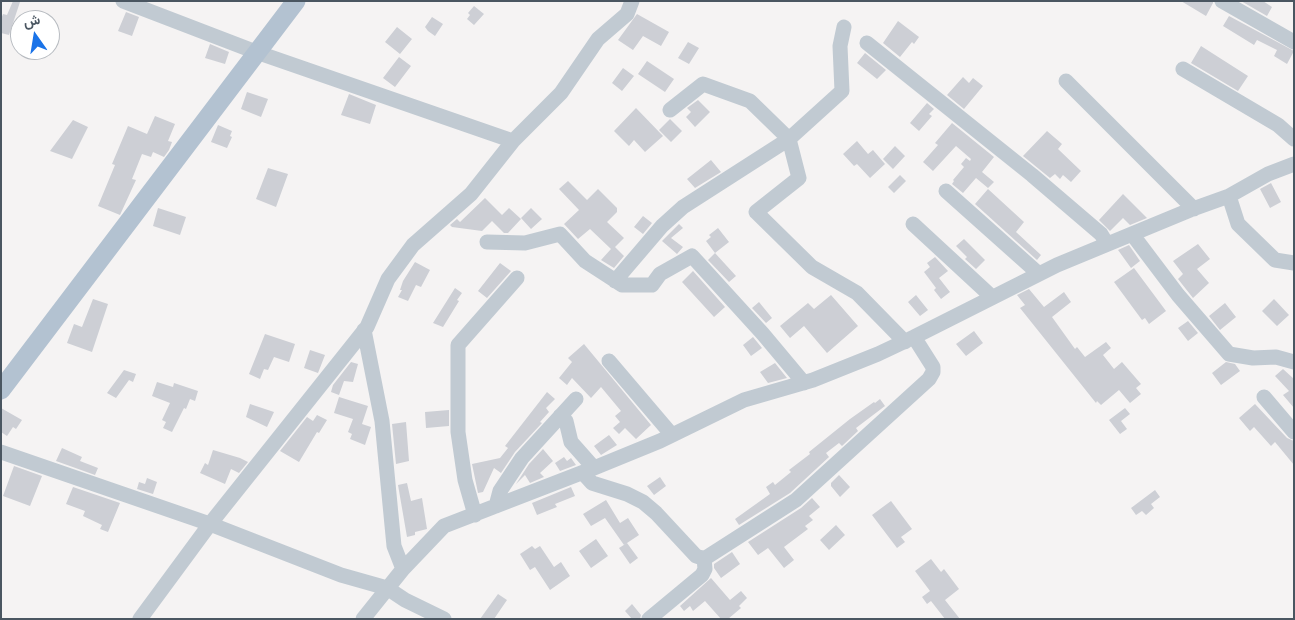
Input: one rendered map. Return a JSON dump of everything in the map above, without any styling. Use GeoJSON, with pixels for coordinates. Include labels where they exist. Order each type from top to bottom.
{"type":"FeatureCollection","features":[{"type":"Feature","properties":{"kind":"main road"},"geometry":{"type":"LineString","coordinates":[[1,390],[296,1]]}},
{"type":"Feature","properties":{"kind":"street"},"geometry":{"type":"LineString","coordinates":[[123,1],[256,52],[513,141]]}},
{"type":"Feature","properties":{"kind":"street"},"geometry":{"type":"LineString","coordinates":[[140,619],[210,524],[367,327],[388,279],[413,245],[472,194],[513,141],[561,93],[598,39],[626,14],[632,1]]}},
{"type":"Feature","properties":{"kind":"street"},"geometry":{"type":"LineString","coordinates":[[1222,1],[1294,42]]}},
{"type":"Feature","properties":{"kind":"street"},"geometry":{"type":"LineString","coordinates":[[615,281],[662,226],[683,207],[789,139],[842,91],[840,46],[844,27]]}},
{"type":"Feature","properties":{"kind":"street"},"geometry":{"type":"LineString","coordinates":[[867,43],[1032,175],[1101,234],[1107,244]]}},
{"type":"Feature","properties":{"kind":"street"},"geometry":{"type":"LineString","coordinates":[[1183,70],[1278,125],[1294,139]]}},
{"type":"Feature","properties":{"kind":"street"},"geometry":{"type":"LineString","coordinates":[[1066,81],[1194,209]]}},
{"type":"Feature","properties":{"kind":"street"},"geometry":{"type":"LineString","coordinates":[[560,416],[566,422],[571,442],[588,471],[589,480],[596,485],[626,494],[643,502],[656,513],[696,556],[704,558],[776,515],[796,500],[929,379],[933,372],[933,367],[909,340],[857,292],[812,267],[756,212],[799,178],[789,139],[750,101],[703,84],[670,110]]}},
{"type":"Feature","properties":{"kind":"street"},"geometry":{"type":"LineString","coordinates":[[363,619],[386,588],[444,526],[588,471],[672,435],[744,400],[804,383],[909,340],[1039,274],[1107,244],[1229,196],[1268,174],[1294,164]]}},
{"type":"Feature","properties":{"kind":"street"},"geometry":{"type":"LineString","coordinates":[[946,191],[1039,274]]}},
{"type":"Feature","properties":{"kind":"street"},"geometry":{"type":"LineString","coordinates":[[1229,196],[1238,224],[1275,260],[1294,263]]}},
{"type":"Feature","properties":{"kind":"street"},"geometry":{"type":"LineString","coordinates":[[913,224],[992,297]]}},
{"type":"Feature","properties":{"kind":"street"},"geometry":{"type":"LineString","coordinates":[[488,242],[525,243],[560,234],[584,261],[622,285],[652,285],[660,274],[692,256],[763,334],[804,383]]}},
{"type":"Feature","properties":{"kind":"street"},"geometry":{"type":"LineString","coordinates":[[1132,234],[1178,295],[1229,354],[1252,358],[1276,357],[1294,362]]}},
{"type":"Feature","properties":{"kind":"street"},"geometry":{"type":"LineString","coordinates":[[474,515],[465,480],[458,432],[458,345],[517,278]]}},
{"type":"Feature","properties":{"kind":"street"},"geometry":{"type":"LineString","coordinates":[[364,330],[382,421],[394,546],[403,569]]}},
{"type":"Feature","properties":{"kind":"street"},"geometry":{"type":"LineString","coordinates":[[610,361],[672,435]]}},
{"type":"Feature","properties":{"kind":"street"},"geometry":{"type":"LineString","coordinates":[[1264,397],[1294,432]]}},
{"type":"Feature","properties":{"kind":"street"},"geometry":{"type":"LineString","coordinates":[[496,506],[500,491],[522,458],[576,399]]}},
{"type":"Feature","properties":{"kind":"street"},"geometry":{"type":"LineString","coordinates":[[1,452],[210,524],[341,576],[386,588],[405,600],[444,619]]}},
{"type":"Feature","properties":{"kind":"street"},"geometry":{"type":"LineString","coordinates":[[649,619],[702,575],[705,569],[704,558]]}},
{"type":"Feature","properties":{"kind":"building"},"geometry":{"type":"Polygon","coordinates":[[[13,1],[20,2],[17,10],[10,10],[9,35],[1,33],[1,19],[3,14],[7,15],[13,1]]]}},
{"type":"Feature","properties":{"kind":"building"},"geometry":{"type":"Polygon","coordinates":[[[1181,1],[1213,1],[1213,3],[1206,16],[1181,1]]]}},
{"type":"Feature","properties":{"kind":"building"},"geometry":{"type":"Polygon","coordinates":[[[1241,1],[1263,1],[1272,7],[1267,16],[1241,1]]]}},
{"type":"Feature","properties":{"kind":"building"},"geometry":{"type":"Polygon","coordinates":[[[474,6],[484,14],[474,25],[467,19],[470,15],[468,13],[474,6]]]}},
{"type":"Feature","properties":{"kind":"building"},"geometry":{"type":"Polygon","coordinates":[[[126,12],[139,17],[132,36],[118,31],[126,12]]]}},
{"type":"Feature","properties":{"kind":"building"},"geometry":{"type":"Polygon","coordinates":[[[637,14],[669,32],[661,46],[643,36],[633,50],[618,40],[637,14]]]}},
{"type":"Feature","properties":{"kind":"building"},"geometry":{"type":"Polygon","coordinates":[[[1229,16],[1294,51],[1287,64],[1274,56],[1277,50],[1257,40],[1254,45],[1223,26],[1229,16]]]}},
{"type":"Feature","properties":{"kind":"building"},"geometry":{"type":"Polygon","coordinates":[[[432,17],[443,24],[435,36],[425,27],[432,17]]]}},
{"type":"Feature","properties":{"kind":"building"},"geometry":{"type":"Polygon","coordinates":[[[898,21],[919,37],[914,44],[912,42],[900,57],[883,43],[898,21]]]}},
{"type":"Feature","properties":{"kind":"building"},"geometry":{"type":"Polygon","coordinates":[[[397,27],[412,39],[400,54],[385,42],[397,27]]]}},
{"type":"Feature","properties":{"kind":"building"},"geometry":{"type":"Polygon","coordinates":[[[688,42],[699,48],[689,64],[678,58],[688,42]]]}},
{"type":"Feature","properties":{"kind":"building"},"geometry":{"type":"Polygon","coordinates":[[[210,44],[229,52],[225,64],[205,58],[210,44]]]}},
{"type":"Feature","properties":{"kind":"building"},"geometry":{"type":"Polygon","coordinates":[[[1201,46],[1248,76],[1238,91],[1191,63],[1201,46]]]}},
{"type":"Feature","properties":{"kind":"building"},"geometry":{"type":"Polygon","coordinates":[[[865,53],[886,70],[877,79],[857,63],[865,53]]]}},
{"type":"Feature","properties":{"kind":"building"},"geometry":{"type":"Polygon","coordinates":[[[399,57],[411,66],[395,87],[383,78],[399,57]]]}},
{"type":"Feature","properties":{"kind":"building"},"geometry":{"type":"Polygon","coordinates":[[[647,61],[674,79],[665,92],[638,74],[647,61]]]}},
{"type":"Feature","properties":{"kind":"building"},"geometry":{"type":"Polygon","coordinates":[[[623,68],[634,76],[622,91],[612,83],[623,68]]]}},
{"type":"Feature","properties":{"kind":"building"},"geometry":{"type":"Polygon","coordinates":[[[963,77],[969,83],[973,78],[983,86],[964,109],[947,95],[963,77]]]}},
{"type":"Feature","properties":{"kind":"building"},"geometry":{"type":"Polygon","coordinates":[[[247,92],[268,99],[261,117],[241,109],[247,92]]]}},
{"type":"Feature","properties":{"kind":"building"},"geometry":{"type":"Polygon","coordinates":[[[349,94],[376,105],[370,124],[341,115],[349,94]]]}},
{"type":"Feature","properties":{"kind":"building"},"geometry":{"type":"Polygon","coordinates":[[[698,100],[710,112],[695,127],[686,117],[691,112],[687,108],[698,100]]]}},
{"type":"Feature","properties":{"kind":"building"},"geometry":{"type":"Polygon","coordinates":[[[927,103],[934,109],[929,114],[932,116],[919,131],[910,123],[927,103]]]}},
{"type":"Feature","properties":{"kind":"building"},"geometry":{"type":"Polygon","coordinates":[[[636,108],[663,136],[645,152],[634,140],[629,146],[614,131],[636,108]]]}},
{"type":"Feature","properties":{"kind":"building"},"geometry":{"type":"Polygon","coordinates":[[[155,116],[175,124],[168,141],[172,142],[169,150],[164,157],[153,152],[151,157],[142,154],[132,179],[136,180],[120,215],[98,206],[115,165],[112,164],[128,126],[147,134],[155,116]]]}},
{"type":"Feature","properties":{"kind":"building"},"geometry":{"type":"Polygon","coordinates":[[[670,119],[682,131],[671,142],[659,130],[670,119]]]}},
{"type":"Feature","properties":{"kind":"building"},"geometry":{"type":"Polygon","coordinates":[[[73,120],[88,127],[72,159],[50,151],[73,120]]]}},
{"type":"Feature","properties":{"kind":"building"},"geometry":{"type":"Polygon","coordinates":[[[952,123],[994,157],[982,172],[994,182],[988,188],[976,178],[963,193],[952,184],[964,167],[961,164],[966,158],[970,161],[971,159],[956,146],[933,171],[923,162],[938,145],[935,143],[952,123]]]}},
{"type":"Feature","properties":{"kind":"building"},"geometry":{"type":"Polygon","coordinates":[[[218,125],[232,131],[230,136],[232,137],[227,148],[211,142],[218,125]]]}},
{"type":"Feature","properties":{"kind":"building"},"geometry":{"type":"Polygon","coordinates":[[[1047,131],[1062,144],[1058,149],[1081,171],[1071,182],[1063,175],[1060,179],[1055,174],[1050,178],[1023,156],[1047,131]]]}},
{"type":"Feature","properties":{"kind":"building"},"geometry":{"type":"Polygon","coordinates":[[[857,141],[868,154],[873,150],[885,164],[870,178],[857,164],[854,166],[843,154],[857,141]]]}},
{"type":"Feature","properties":{"kind":"building"},"geometry":{"type":"Polygon","coordinates":[[[895,146],[905,156],[893,169],[883,159],[895,146]]]}},
{"type":"Feature","properties":{"kind":"building"},"geometry":{"type":"Polygon","coordinates":[[[711,160],[721,172],[695,188],[687,179],[711,160]]]}},
{"type":"Feature","properties":{"kind":"building"},"geometry":{"type":"Polygon","coordinates":[[[268,168],[288,174],[276,207],[256,199],[268,168]]]}},
{"type":"Feature","properties":{"kind":"building"},"geometry":{"type":"Polygon","coordinates":[[[900,175],[906,181],[894,193],[888,187],[900,175]]]}},
{"type":"Feature","properties":{"kind":"building"},"geometry":{"type":"Polygon","coordinates":[[[568,181],[587,200],[598,189],[617,208],[617,212],[607,222],[624,238],[615,247],[624,256],[614,268],[601,260],[611,249],[590,229],[578,239],[564,224],[579,210],[559,189],[568,181]]]}},
{"type":"Feature","properties":{"kind":"building"},"geometry":{"type":"Polygon","coordinates":[[[1271,183],[1281,202],[1270,208],[1260,189],[1271,183]]]}},
{"type":"Feature","properties":{"kind":"building"},"geometry":{"type":"Polygon","coordinates":[[[988,189],[1024,222],[1016,232],[1041,255],[1037,260],[975,204],[988,189]]]}},
{"type":"Feature","properties":{"kind":"building"},"geometry":{"type":"Polygon","coordinates":[[[1123,194],[1147,218],[1130,225],[1123,218],[1110,231],[1099,220],[1123,194]]]}},
{"type":"Feature","properties":{"kind":"building"},"geometry":{"type":"Polygon","coordinates":[[[485,198],[502,215],[509,208],[521,219],[508,233],[504,233],[492,221],[482,231],[452,227],[450,225],[457,219],[460,222],[485,198]]]}},
{"type":"Feature","properties":{"kind":"building"},"geometry":{"type":"Polygon","coordinates":[[[158,208],[186,217],[180,235],[153,226],[158,208]]]}},
{"type":"Feature","properties":{"kind":"building"},"geometry":{"type":"Polygon","coordinates":[[[531,208],[542,219],[531,229],[521,218],[531,208]]]}},
{"type":"Feature","properties":{"kind":"building"},"geometry":{"type":"Polygon","coordinates":[[[643,216],[652,223],[643,234],[634,227],[643,216]]]}},
{"type":"Feature","properties":{"kind":"building"},"geometry":{"type":"Polygon","coordinates":[[[679,224],[683,228],[671,238],[683,247],[677,254],[662,241],[679,224]]]}},
{"type":"Feature","properties":{"kind":"building"},"geometry":{"type":"Polygon","coordinates":[[[718,228],[729,242],[715,253],[706,241],[711,237],[709,235],[718,228]]]}},
{"type":"Feature","properties":{"kind":"building"},"geometry":{"type":"Polygon","coordinates":[[[964,239],[985,260],[976,269],[965,259],[967,257],[956,246],[964,239]]]}},
{"type":"Feature","properties":{"kind":"building"},"geometry":{"type":"Polygon","coordinates":[[[1198,244],[1210,259],[1197,269],[1209,283],[1193,298],[1178,279],[1183,274],[1173,261],[1198,244]]]}},
{"type":"Feature","properties":{"kind":"building"},"geometry":{"type":"Polygon","coordinates":[[[1129,245],[1140,261],[1131,268],[1118,250],[1129,245]]]}},
{"type":"Feature","properties":{"kind":"building"},"geometry":{"type":"Polygon","coordinates":[[[715,253],[736,276],[729,282],[708,260],[715,253]]]}},
{"type":"Feature","properties":{"kind":"building"},"geometry":{"type":"Polygon","coordinates":[[[935,257],[948,271],[939,278],[950,292],[941,299],[934,290],[936,288],[924,272],[930,267],[927,263],[935,257]]]}},
{"type":"Feature","properties":{"kind":"building"},"geometry":{"type":"Polygon","coordinates":[[[415,262],[430,270],[421,287],[416,285],[408,301],[398,297],[402,290],[400,290],[403,281],[415,262]]]}},
{"type":"Feature","properties":{"kind":"building"},"geometry":{"type":"Polygon","coordinates":[[[500,263],[511,271],[487,298],[478,291],[500,263]]]}},
{"type":"Feature","properties":{"kind":"building"},"geometry":{"type":"Polygon","coordinates":[[[1134,268],[1166,311],[1149,324],[1145,318],[1142,320],[1114,282],[1134,268]]]}},
{"type":"Feature","properties":{"kind":"building"},"geometry":{"type":"Polygon","coordinates":[[[693,271],[725,307],[714,317],[682,282],[693,271]]]}},
{"type":"Feature","properties":{"kind":"building"},"geometry":{"type":"Polygon","coordinates":[[[455,288],[462,293],[443,327],[433,323],[455,288]]]}},
{"type":"Feature","properties":{"kind":"building"},"geometry":{"type":"Polygon","coordinates":[[[1029,289],[1044,307],[1064,292],[1071,302],[1052,317],[1075,349],[1077,347],[1085,357],[1106,342],[1111,348],[1103,355],[1114,369],[1122,362],[1141,384],[1136,388],[1141,394],[1130,403],[1119,390],[1101,405],[1097,401],[1096,403],[1020,308],[1025,305],[1017,295],[1029,289]]]}},
{"type":"Feature","properties":{"kind":"building"},"geometry":{"type":"Polygon","coordinates":[[[831,295],[858,326],[827,353],[804,326],[790,338],[780,326],[808,303],[814,309],[831,295]]]}},
{"type":"Feature","properties":{"kind":"building"},"geometry":{"type":"Polygon","coordinates":[[[916,295],[928,310],[920,316],[908,302],[916,295]]]}},
{"type":"Feature","properties":{"kind":"building"},"geometry":{"type":"Polygon","coordinates":[[[93,299],[108,304],[92,352],[67,343],[74,324],[82,327],[93,299]]]}},
{"type":"Feature","properties":{"kind":"building"},"geometry":{"type":"Polygon","coordinates":[[[1274,299],[1289,315],[1277,326],[1262,311],[1274,299]]]}},
{"type":"Feature","properties":{"kind":"building"},"geometry":{"type":"Polygon","coordinates":[[[759,302],[772,318],[766,323],[752,308],[759,302]]]}},
{"type":"Feature","properties":{"kind":"building"},"geometry":{"type":"Polygon","coordinates":[[[1225,303],[1236,317],[1220,330],[1209,316],[1225,303]]]}},
{"type":"Feature","properties":{"kind":"building"},"geometry":{"type":"Polygon","coordinates":[[[1188,321],[1198,333],[1188,341],[1178,328],[1188,321]]]}},
{"type":"Feature","properties":{"kind":"building"},"geometry":{"type":"Polygon","coordinates":[[[974,331],[983,343],[966,356],[956,344],[974,331]]]}},
{"type":"Feature","properties":{"kind":"building"},"geometry":{"type":"Polygon","coordinates":[[[265,334],[295,344],[289,362],[274,357],[268,370],[264,369],[260,379],[249,374],[265,334]]]}},
{"type":"Feature","properties":{"kind":"building"},"geometry":{"type":"Polygon","coordinates":[[[753,337],[762,348],[751,356],[743,345],[753,337]]]}},
{"type":"Feature","properties":{"kind":"building"},"geometry":{"type":"Polygon","coordinates":[[[584,344],[651,425],[636,439],[625,428],[619,434],[613,428],[620,422],[615,416],[621,411],[601,387],[591,398],[572,378],[567,385],[559,378],[572,362],[568,358],[584,344]]]}},
{"type":"Feature","properties":{"kind":"building"},"geometry":{"type":"Polygon","coordinates":[[[310,350],[325,355],[318,373],[304,368],[310,350]]]}},
{"type":"Feature","properties":{"kind":"building"},"geometry":{"type":"Polygon","coordinates":[[[351,362],[358,364],[353,382],[344,381],[339,395],[331,392],[333,385],[351,362]]]}},
{"type":"Feature","properties":{"kind":"building"},"geometry":{"type":"Polygon","coordinates":[[[1226,362],[1235,364],[1240,371],[1221,385],[1212,373],[1226,362]]]}},
{"type":"Feature","properties":{"kind":"building"},"geometry":{"type":"Polygon","coordinates":[[[775,363],[787,378],[768,383],[760,372],[775,363]]]}},
{"type":"Feature","properties":{"kind":"building"},"geometry":{"type":"Polygon","coordinates":[[[1283,369],[1294,379],[1294,408],[1283,395],[1289,391],[1275,376],[1283,369]]]}},
{"type":"Feature","properties":{"kind":"building"},"geometry":{"type":"Polygon","coordinates":[[[124,370],[136,374],[133,382],[129,380],[116,398],[107,393],[124,370]]]}},
{"type":"Feature","properties":{"kind":"building"},"geometry":{"type":"Polygon","coordinates":[[[157,382],[173,387],[174,383],[198,391],[195,401],[190,399],[172,432],[163,428],[166,422],[162,420],[170,403],[152,396],[157,382]]]}},
{"type":"Feature","properties":{"kind":"building"},"geometry":{"type":"Polygon","coordinates":[[[547,392],[555,399],[546,408],[549,412],[540,422],[542,423],[515,452],[501,473],[494,468],[483,492],[478,493],[472,464],[500,458],[508,448],[505,446],[547,392]]]}},
{"type":"Feature","properties":{"kind":"building"},"geometry":{"type":"Polygon","coordinates":[[[339,397],[368,406],[362,424],[371,427],[365,445],[350,439],[352,434],[348,432],[353,419],[334,413],[339,397]]]}},
{"type":"Feature","properties":{"kind":"building"},"geometry":{"type":"Polygon","coordinates":[[[880,399],[885,406],[856,428],[858,431],[842,446],[839,443],[826,453],[829,457],[790,493],[739,525],[735,519],[770,494],[766,487],[773,482],[775,485],[791,472],[789,470],[810,454],[809,452],[850,419],[880,399]]]}},
{"type":"Feature","properties":{"kind":"building"},"geometry":{"type":"Polygon","coordinates":[[[250,404],[274,412],[267,427],[246,417],[250,404]]]}},
{"type":"Feature","properties":{"kind":"building"},"geometry":{"type":"Polygon","coordinates":[[[1255,404],[1287,438],[1294,441],[1294,465],[1275,442],[1271,446],[1254,427],[1250,431],[1239,418],[1255,404]]]}},
{"type":"Feature","properties":{"kind":"building"},"geometry":{"type":"Polygon","coordinates":[[[1,408],[22,420],[16,429],[13,427],[7,436],[1,432],[1,408]]]}},
{"type":"Feature","properties":{"kind":"building"},"geometry":{"type":"Polygon","coordinates":[[[1125,408],[1130,414],[1121,421],[1127,429],[1120,434],[1109,420],[1125,408]]]}},
{"type":"Feature","properties":{"kind":"building"},"geometry":{"type":"Polygon","coordinates":[[[449,410],[449,426],[426,428],[425,412],[449,410]]]}},
{"type":"Feature","properties":{"kind":"building"},"geometry":{"type":"Polygon","coordinates":[[[317,415],[327,420],[319,433],[317,432],[299,462],[280,451],[307,417],[313,421],[317,415]]]}},
{"type":"Feature","properties":{"kind":"building"},"geometry":{"type":"Polygon","coordinates":[[[406,422],[409,461],[396,464],[392,424],[406,422]]]}},
{"type":"Feature","properties":{"kind":"building"},"geometry":{"type":"Polygon","coordinates":[[[609,435],[617,445],[601,455],[594,446],[609,435]]]}},
{"type":"Feature","properties":{"kind":"building"},"geometry":{"type":"Polygon","coordinates":[[[62,448],[82,457],[80,461],[98,468],[95,475],[56,461],[62,448]]]}},
{"type":"Feature","properties":{"kind":"building"},"geometry":{"type":"Polygon","coordinates":[[[543,449],[553,461],[540,473],[544,477],[530,483],[525,475],[516,484],[529,464],[543,449]]]}},
{"type":"Feature","properties":{"kind":"building"},"geometry":{"type":"Polygon","coordinates":[[[213,450],[248,462],[239,473],[231,469],[225,484],[200,473],[205,463],[208,465],[213,450]]]}},
{"type":"Feature","properties":{"kind":"building"},"geometry":{"type":"Polygon","coordinates":[[[564,457],[567,461],[571,458],[576,465],[560,471],[555,463],[564,457]]]}},
{"type":"Feature","properties":{"kind":"building"},"geometry":{"type":"Polygon","coordinates":[[[14,466],[42,476],[30,506],[3,496],[14,466]]]}},
{"type":"Feature","properties":{"kind":"building"},"geometry":{"type":"Polygon","coordinates":[[[839,475],[850,487],[840,497],[831,486],[831,483],[839,475]]]}},
{"type":"Feature","properties":{"kind":"building"},"geometry":{"type":"Polygon","coordinates":[[[660,477],[666,486],[654,495],[647,486],[660,477]]]}},
{"type":"Feature","properties":{"kind":"building"},"geometry":{"type":"Polygon","coordinates":[[[147,478],[157,482],[153,494],[137,489],[139,482],[145,484],[147,478]]]}},
{"type":"Feature","properties":{"kind":"building"},"geometry":{"type":"Polygon","coordinates":[[[407,483],[411,501],[422,498],[427,529],[415,532],[415,535],[407,537],[398,485],[407,483]]]}},
{"type":"Feature","properties":{"kind":"building"},"geometry":{"type":"Polygon","coordinates":[[[73,487],[120,503],[108,532],[100,529],[102,525],[83,516],[85,511],[66,504],[73,487]]]}},
{"type":"Feature","properties":{"kind":"building"},"geometry":{"type":"Polygon","coordinates":[[[571,487],[575,496],[555,504],[557,507],[537,515],[532,503],[571,487]]]}},
{"type":"Feature","properties":{"kind":"building"},"geometry":{"type":"Polygon","coordinates":[[[1155,490],[1160,497],[1151,504],[1154,508],[1146,515],[1142,511],[1136,515],[1131,508],[1155,490]]]}},
{"type":"Feature","properties":{"kind":"building"},"geometry":{"type":"Polygon","coordinates":[[[812,498],[820,507],[809,516],[813,520],[805,526],[808,529],[784,547],[794,560],[784,568],[768,548],[758,555],[748,542],[801,508],[812,498]]]}},
{"type":"Feature","properties":{"kind":"building"},"geometry":{"type":"Polygon","coordinates":[[[606,500],[620,523],[628,518],[639,535],[624,545],[605,518],[591,526],[583,514],[606,500]]]}},
{"type":"Feature","properties":{"kind":"building"},"geometry":{"type":"Polygon","coordinates":[[[891,501],[912,529],[901,537],[905,542],[897,548],[872,515],[891,501]]]}},
{"type":"Feature","properties":{"kind":"building"},"geometry":{"type":"Polygon","coordinates":[[[836,525],[845,535],[829,550],[820,540],[836,525]]]}},
{"type":"Feature","properties":{"kind":"building"},"geometry":{"type":"Polygon","coordinates":[[[596,539],[608,556],[591,568],[579,551],[596,539]]]}},
{"type":"Feature","properties":{"kind":"building"},"geometry":{"type":"Polygon","coordinates":[[[627,543],[638,558],[630,564],[619,548],[627,543]]]}},
{"type":"Feature","properties":{"kind":"building"},"geometry":{"type":"Polygon","coordinates":[[[532,546],[535,549],[540,546],[554,567],[561,562],[570,576],[550,590],[535,567],[530,570],[520,554],[532,546]]]}},
{"type":"Feature","properties":{"kind":"building"},"geometry":{"type":"Polygon","coordinates":[[[732,552],[740,564],[721,578],[714,568],[714,564],[732,552]]]}},
{"type":"Feature","properties":{"kind":"building"},"geometry":{"type":"Polygon","coordinates":[[[931,559],[941,572],[944,569],[959,589],[945,600],[960,619],[945,619],[931,601],[927,604],[922,597],[930,591],[915,571],[931,559]]]}},
{"type":"Feature","properties":{"kind":"building"},"geometry":{"type":"Polygon","coordinates":[[[711,578],[730,600],[741,591],[747,598],[739,606],[741,608],[728,619],[721,619],[705,601],[693,611],[690,606],[684,611],[680,606],[711,578]]]}},
{"type":"Feature","properties":{"kind":"building"},"geometry":{"type":"Polygon","coordinates":[[[498,594],[507,600],[494,619],[480,619],[498,594]]]}},
{"type":"Feature","properties":{"kind":"building"},"geometry":{"type":"Polygon","coordinates":[[[632,604],[641,615],[640,619],[632,619],[625,611],[632,604]]]}}]}
